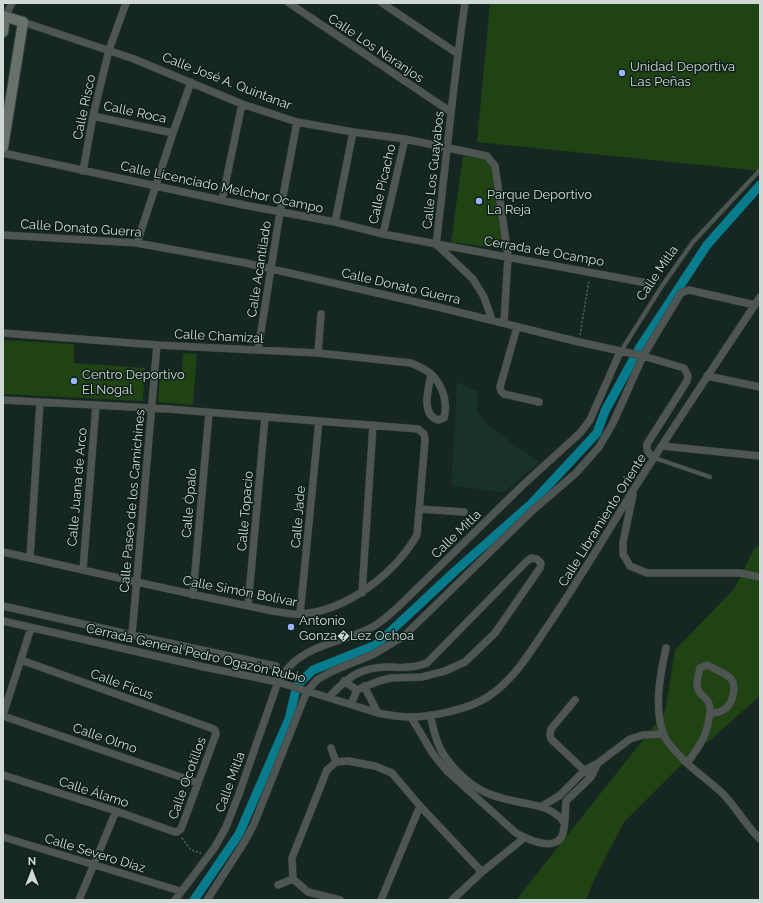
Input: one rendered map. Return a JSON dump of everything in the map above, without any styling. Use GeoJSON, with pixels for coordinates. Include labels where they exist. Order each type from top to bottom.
{"type":"FeatureCollection","features":[{"type":"Feature","properties":{"kind":"street"},"geometry":{"type":"LineString","coordinates":[[3,32],[4,16],[12,3]]}},
{"type":"Feature","properties":{"kind":"street","name":"Calle Risco"},"geometry":{"type":"LineString","coordinates":[[83,171],[93,116],[109,50],[126,3]]}},
{"type":"Feature","properties":{"kind":"street","name":"Calle Los Naranjos"},"geometry":{"type":"LineString","coordinates":[[288,3],[451,112]]}},
{"type":"Feature","properties":{"kind":"street"},"geometry":{"type":"LineString","coordinates":[[382,3],[458,54]]}},
{"type":"Feature","properties":{"kind":"street","name":"Calle Los Guayabos"},"geometry":{"type":"LineString","coordinates":[[465,3],[436,245],[473,279],[484,297],[492,320]]}},
{"type":"Feature","properties":{"kind":"street","name":"Calle José A. Quintanar"},"geometry":{"type":"LineString","coordinates":[[4,16],[109,50],[242,104],[297,122],[405,139],[487,156],[495,166],[508,256],[504,323]]}},
{"type":"Feature","properties":{"kind":"street"},"geometry":{"type":"LineString","coordinates":[[3,147],[23,22]]}},
{"type":"Feature","properties":{"kind":"street"},"geometry":{"type":"LineString","coordinates":[[137,243],[191,82]]}},
{"type":"Feature","properties":{"kind":"street"},"geometry":{"type":"LineString","coordinates":[[222,200],[242,104]]}},
{"type":"Feature","properties":{"kind":"street","name":"Calle Roca"},"geometry":{"type":"LineString","coordinates":[[93,116],[173,133]]}},
{"type":"Feature","properties":{"kind":"street","name":"Calle Acantilado"},"geometry":{"type":"LineString","coordinates":[[258,350],[270,268],[297,122]]}},
{"type":"Feature","properties":{"kind":"street"},"geometry":{"type":"LineString","coordinates":[[335,222],[353,132]]}},
{"type":"Feature","properties":{"kind":"street","name":"Calle Picacho"},"geometry":{"type":"LineString","coordinates":[[383,234],[405,139]]}},
{"type":"Feature","properties":{"kind":"street","name":"Calle Licenciado Melchor Ocampo"},"geometry":{"type":"LineString","coordinates":[[3,153],[222,200],[335,222],[436,245]]}},
{"type":"Feature","properties":{"kind":"street","name":"Calle Donato Guerra"},"geometry":{"type":"LineString","coordinates":[[3,234],[137,243],[238,261],[492,320],[684,368],[688,376],[687,381],[646,449],[648,453],[655,458]]}},
{"type":"Feature","properties":{"kind":"street","name":"Cerrada de Ocampo"},"geometry":{"type":"LineString","coordinates":[[436,245],[508,256],[648,283]]}},
{"type":"Feature","properties":{"kind":"street"},"geometry":{"type":"LineString","coordinates":[[207,900],[245,841],[254,824],[303,690],[318,679],[335,670],[374,654],[404,636],[533,510],[576,473],[598,447],[613,423],[640,356],[681,293],[688,290],[755,305]]}},
{"type":"Feature","properties":{"kind":"street","name":"Calle Libramiento Oriente"},"geometry":{"type":"LineString","coordinates":[[430,715],[468,707],[486,698],[504,684],[523,662],[558,611],[707,376],[760,297]]}},
{"type":"Feature","properties":{"kind":"street"},"geometry":{"type":"LineString","coordinates":[[318,353],[321,314]]}},
{"type":"Feature","properties":{"kind":"street"},"geometry":{"type":"LineString","coordinates":[[516,327],[500,387],[501,391],[504,394],[539,402]]}},
{"type":"Feature","properties":{"kind":"street","name":"Calle Chamizal"},"geometry":{"type":"LineString","coordinates":[[3,333],[157,345],[318,353],[411,363],[431,374],[446,400],[446,412],[444,418],[438,420],[432,418],[429,414],[427,404],[431,374]]}},
{"type":"Feature","properties":{"kind":"street","name":"Calle Paseo de los Camichines"},"geometry":{"type":"LineString","coordinates":[[132,635],[157,345]]}},
{"type":"Feature","properties":{"kind":"street","name":"Calle Mitla"},"geometry":{"type":"LineString","coordinates":[[175,900],[180,891],[215,847],[226,827],[290,666],[306,654],[325,645],[365,631],[385,618],[524,484],[561,452],[580,433],[590,420],[623,352]]}},
{"type":"Feature","properties":{"kind":"street"},"geometry":{"type":"LineString","coordinates":[[707,376],[760,387]]}},
{"type":"Feature","properties":{"kind":"street"},"geometry":{"type":"LineString","coordinates":[[3,400],[152,408],[373,425],[362,593]]}},
{"type":"Feature","properties":{"kind":"street"},"geometry":{"type":"LineString","coordinates":[[30,558],[40,402]]}},
{"type":"Feature","properties":{"kind":"street","name":"Calle Juana de Arco"},"geometry":{"type":"LineString","coordinates":[[83,570],[96,405]]}},
{"type":"Feature","properties":{"kind":"street","name":"Calle Ópalo"},"geometry":{"type":"LineString","coordinates":[[193,595],[209,413]]}},
{"type":"Feature","properties":{"kind":"street","name":"Calle Topacio"},"geometry":{"type":"LineString","coordinates":[[248,606],[265,417]]}},
{"type":"Feature","properties":{"kind":"street","name":"Calle Jade"},"geometry":{"type":"LineString","coordinates":[[300,614],[319,421]]}},
{"type":"Feature","properties":{"kind":"street","name":"Calle Simón Bolívar"},"geometry":{"type":"LineString","coordinates":[[3,552],[137,583],[248,606],[300,614],[330,607],[362,593],[380,579],[412,545],[417,535],[424,434],[418,429],[373,425]]}},
{"type":"Feature","properties":{"kind":"street"},"geometry":{"type":"LineString","coordinates":[[662,446],[760,456]]}},
{"type":"Feature","properties":{"kind":"street"},"geometry":{"type":"LineString","coordinates":[[634,490],[623,542],[623,554],[630,566],[647,573],[740,573],[760,577]]}},
{"type":"Feature","properties":{"kind":"street"},"geometry":{"type":"LineString","coordinates":[[419,509],[464,512]]}},
{"type":"Feature","properties":{"kind":"street"},"geometry":{"type":"LineString","coordinates":[[329,697],[344,681],[356,673],[369,668],[418,667],[427,663],[526,562],[531,558],[537,559],[541,563],[540,568],[494,634],[465,662],[445,671],[422,677],[391,678],[360,688],[351,704]]}},
{"type":"Feature","properties":{"kind":"street","name":"Cerrada General Pedro Ogazón Rubio"},"geometry":{"type":"LineString","coordinates":[[3,606],[276,666]]}},
{"type":"Feature","properties":{"kind":"street","name":"Cerrada General Pedro Ogazón Rubio"},"geometry":{"type":"LineString","coordinates":[[3,621],[282,683],[391,716],[411,717],[430,715]]}},
{"type":"Feature","properties":{"kind":"street"},"geometry":{"type":"LineString","coordinates":[[3,715],[31,628]]}},
{"type":"Feature","properties":{"kind":"street"},"geometry":{"type":"LineString","coordinates":[[666,648],[661,670],[658,703],[664,734],[671,746],[687,763],[732,803],[753,833],[760,838]]}},
{"type":"Feature","properties":{"kind":"street","name":"Calle Ficus"},"geometry":{"type":"LineString","coordinates":[[21,660],[215,730]]}},
{"type":"Feature","properties":{"kind":"street"},"geometry":{"type":"LineString","coordinates":[[687,763],[706,735],[710,705],[697,686],[700,668],[707,665],[731,678],[733,684],[732,699],[728,705],[724,709],[710,714]]}},
{"type":"Feature","properties":{"kind":"street"},"geometry":{"type":"LineString","coordinates":[[344,681],[360,688],[378,713]]}},
{"type":"Feature","properties":{"kind":"street"},"geometry":{"type":"LineString","coordinates":[[575,700],[551,729],[550,734],[551,738],[591,777]]}},
{"type":"Feature","properties":{"kind":"street","name":"Calle Olmo"},"geometry":{"type":"LineString","coordinates":[[3,715],[198,783]]}},
{"type":"Feature","properties":{"kind":"street"},"geometry":{"type":"LineString","coordinates":[[430,715],[440,748],[449,762],[464,778],[481,791],[498,798],[542,806],[560,816],[564,822]]}},
{"type":"Feature","properties":{"kind":"street"},"geometry":{"type":"LineString","coordinates":[[411,717],[433,754],[447,771],[516,833],[524,838],[537,842],[546,844],[555,842],[560,838],[562,835],[566,802],[591,777],[598,763]]}},
{"type":"Feature","properties":{"kind":"street","name":"Calle Ocotillos"},"geometry":{"type":"LineString","coordinates":[[178,832],[181,829],[216,734],[215,730]]}},
{"type":"Feature","properties":{"kind":"street"},"geometry":{"type":"LineString","coordinates":[[542,806],[559,796],[585,770],[598,763],[630,739],[643,735],[664,734]]}},
{"type":"Feature","properties":{"kind":"street"},"geometry":{"type":"LineString","coordinates":[[331,748],[336,762]]}},
{"type":"Feature","properties":{"kind":"street"},"geometry":{"type":"LineString","coordinates":[[340,900],[308,892],[293,879],[292,858],[327,770],[336,762],[348,761],[368,765],[392,773],[420,806],[482,872]]}},
{"type":"Feature","properties":{"kind":"street","name":"Calle Álamo"},"geometry":{"type":"LineString","coordinates":[[3,775],[178,832]]}},
{"type":"Feature","properties":{"kind":"street"},"geometry":{"type":"LineString","coordinates":[[559,796],[566,802]]}},
{"type":"Feature","properties":{"kind":"street"},"geometry":{"type":"LineString","coordinates":[[381,900],[420,806]]}},
{"type":"Feature","properties":{"kind":"street"},"geometry":{"type":"LineString","coordinates":[[79,900],[116,811]]}},
{"type":"Feature","properties":{"kind":"street","name":"Calle Severo Díaz"},"geometry":{"type":"LineString","coordinates":[[3,837],[180,891]]}},
{"type":"Feature","properties":{"kind":"street"},"geometry":{"type":"LineString","coordinates":[[452,900],[482,872],[524,838]]}},
{"type":"Feature","properties":{"kind":"street"},"geometry":{"type":"LineString","coordinates":[[278,885],[293,879]]}},
{"type":"Feature","properties":{"kind":"lane","name":"Calle Mitla"},"geometry":{"type":"LineString","coordinates":[[623,352],[662,286],[693,242],[760,170]]}},
{"type":"Feature","properties":{"kind":"lane"},"geometry":{"type":"LineString","coordinates":[[655,458],[710,477]]}},
{"type":"Feature","properties":{"kind":"path"},"geometry":{"type":"LineString","coordinates":[[579,342],[590,272]]}},
{"type":"Feature","properties":{"kind":"path"},"geometry":{"type":"LineString","coordinates":[[178,832],[191,850],[209,855]]}},
{"type":"Feature","properties":{"kind":"shaded area"},"geometry":{"type":"Polygon","coordinates":[[[457,382],[479,392],[476,410],[487,425],[540,462],[503,493],[451,485],[457,382]]]}},
{"type":"Feature","properties":{"kind":"green space","name":"Unidad Deportiva Las Peñas"},"geometry":{"type":"Polygon","coordinates":[[[490,3],[760,3],[760,171],[477,142],[490,3]]]}},
{"type":"Feature","properties":{"kind":"green space","name":"Parque Deportivo La Reja"},"geometry":{"type":"Polygon","coordinates":[[[463,156],[493,160],[510,250],[451,242],[463,156]]]}},
{"type":"Feature","properties":{"kind":"green space","name":"Centro Deportivo El Nogal"},"geometry":{"type":"Polygon","coordinates":[[[3,340],[74,344],[74,363],[145,368],[143,401],[3,394],[3,340]]]}},
{"type":"Feature","properties":{"kind":"green space"},"geometry":{"type":"Polygon","coordinates":[[[183,353],[197,354],[193,405],[158,402],[160,370],[182,371],[183,353]]]}},
{"type":"Feature","properties":{"kind":"green space"},"geometry":{"type":"Polygon","coordinates":[[[760,544],[760,696],[676,770],[624,822],[594,880],[586,900],[516,900],[665,712],[675,650],[734,589],[754,549],[760,544]]]}},
{"type":"Feature","properties":{"kind":"waterway"},"geometry":{"type":"LineString","coordinates":[[194,900],[239,834],[289,719],[297,685],[313,670],[376,645],[454,572],[531,504],[597,433],[605,411],[640,347],[707,245],[760,185]]}},
{"type":"Feature","properties":{"kind":"place","name":"Unidad Deportiva Las Peñas"},"geometry":{"type":"Point","coordinates":[622,73]}},
{"type":"Feature","properties":{"kind":"place","name":"Parque Deportivo La Reja"},"geometry":{"type":"Point","coordinates":[479,201]}},
{"type":"Feature","properties":{"kind":"place","name":"Centro Deportivo El Nogal"},"geometry":{"type":"Point","coordinates":[74,381]}},
{"type":"Feature","properties":{"kind":"place","name":"Antonio Gonza�Lez Ochoa"},"geometry":{"type":"Point","coordinates":[291,627]}}]}
